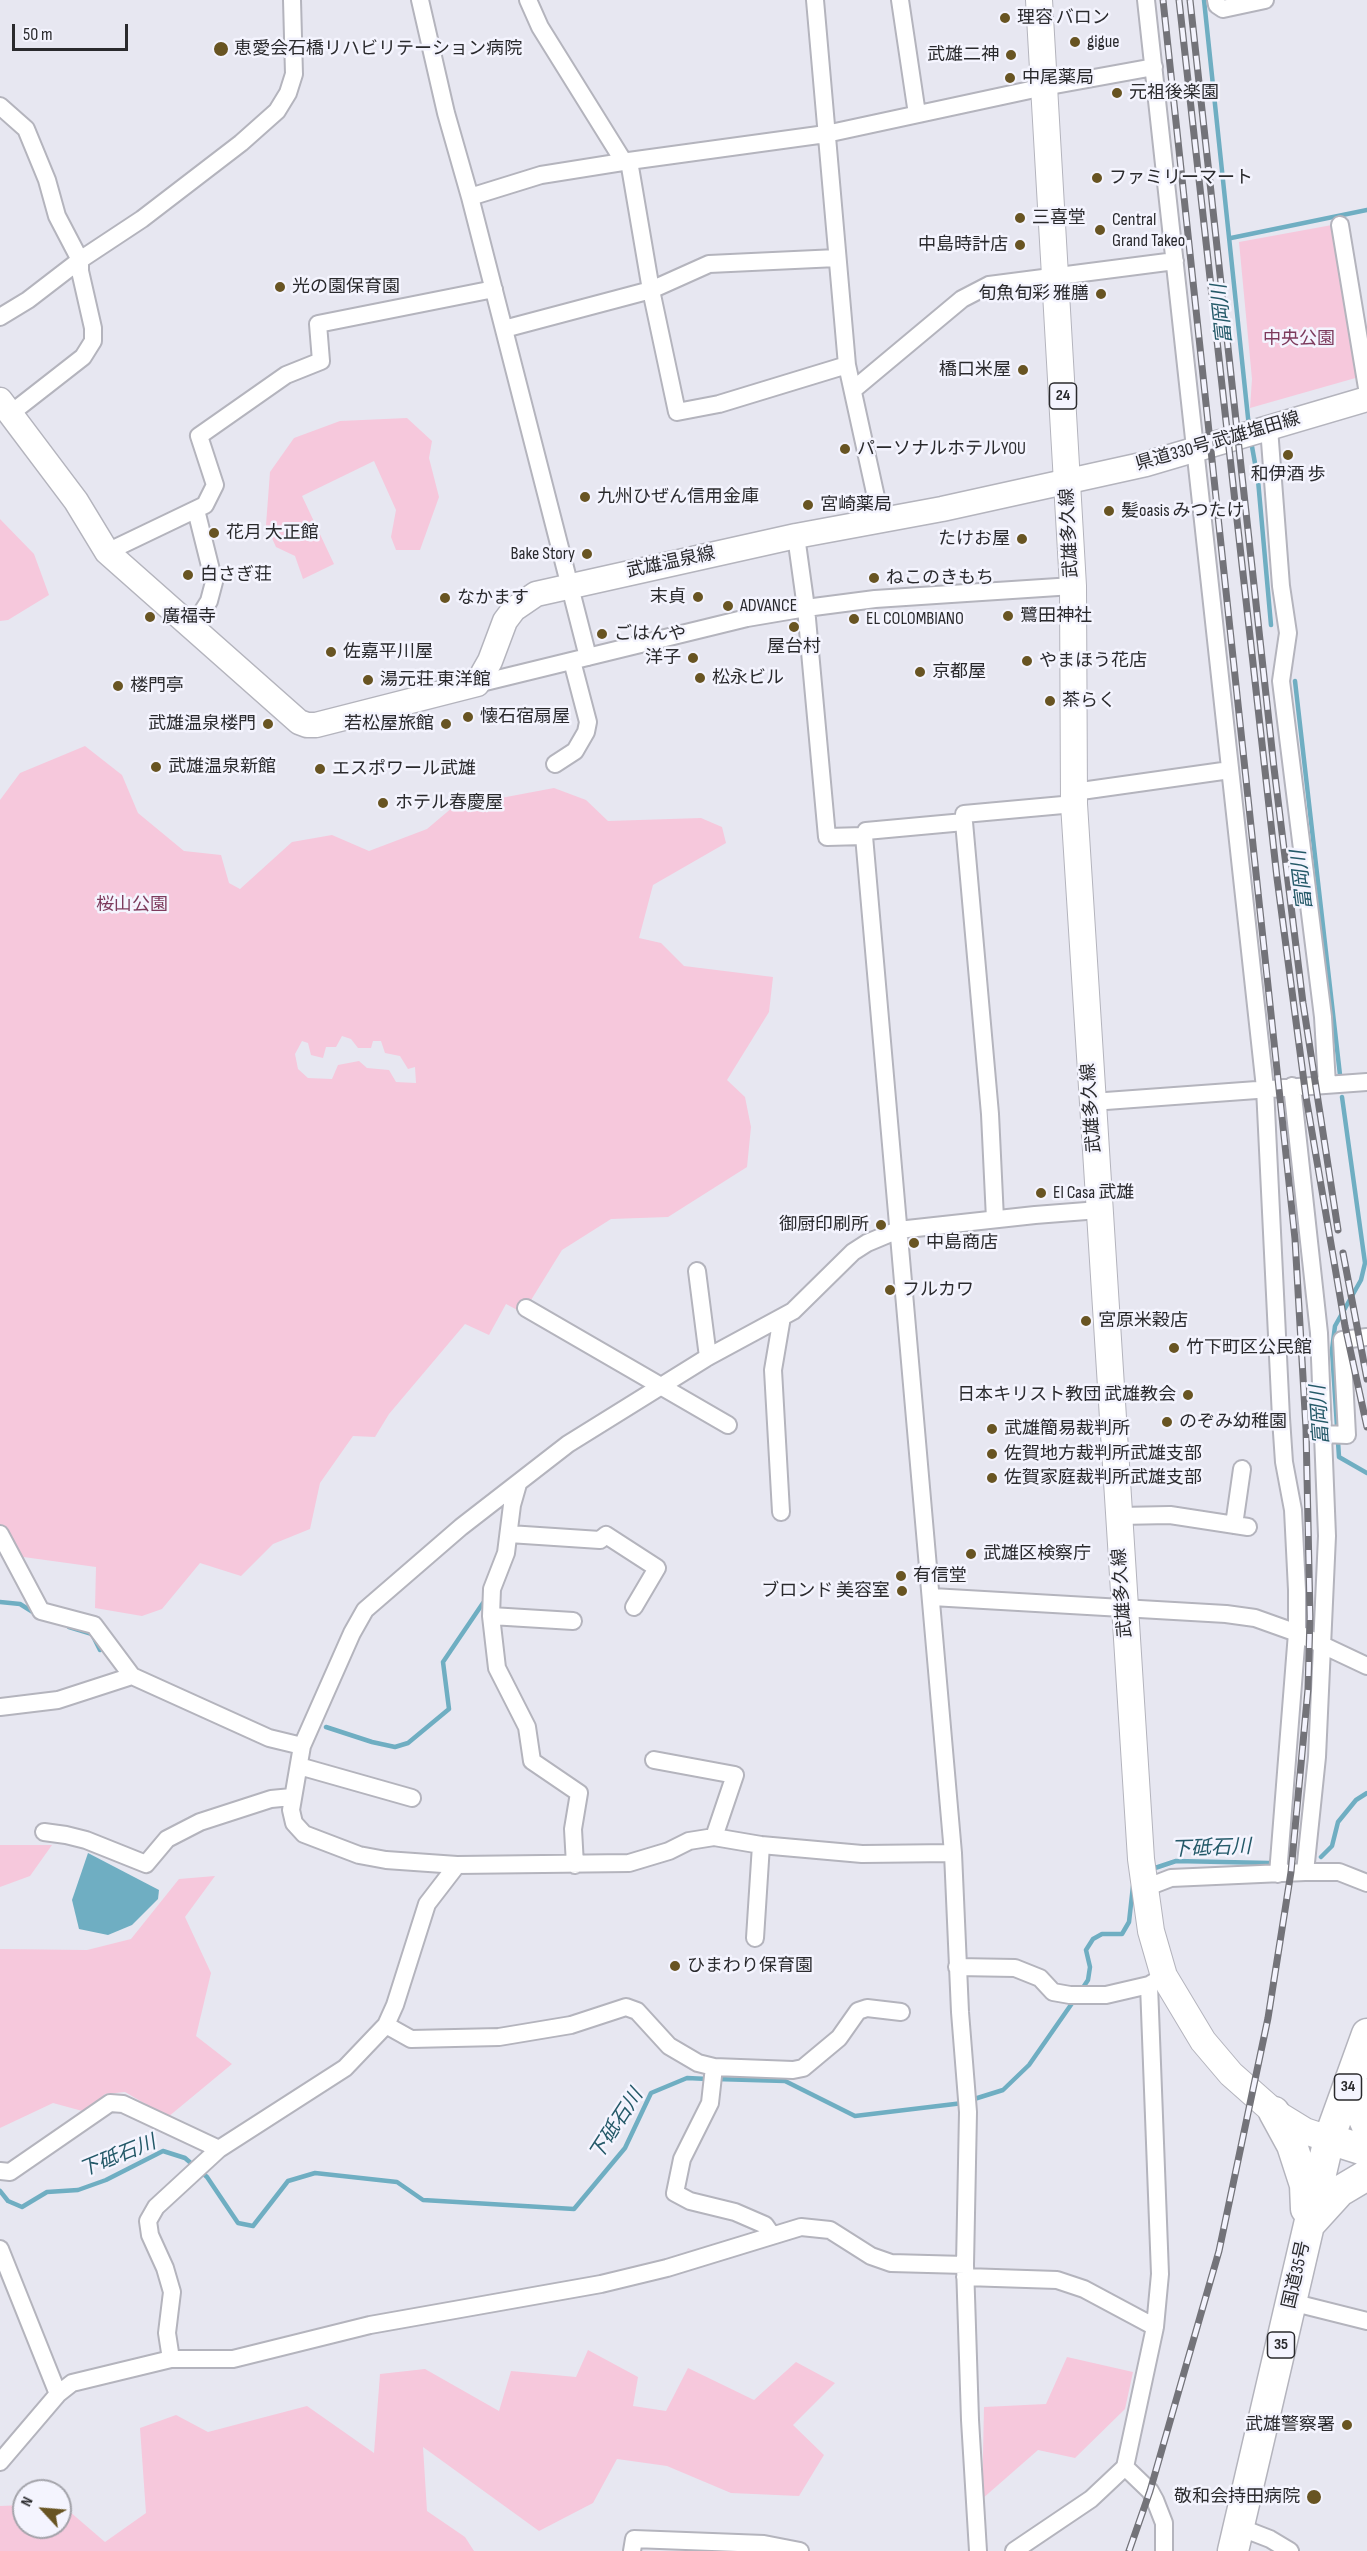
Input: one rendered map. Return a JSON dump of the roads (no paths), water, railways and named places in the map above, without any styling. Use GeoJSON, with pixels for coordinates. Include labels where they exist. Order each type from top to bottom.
{"type":"FeatureCollection","features":[{"type":"Feature","properties":{"kind":"highway","name":"34"},"geometry":{"type":"LineString","coordinates":[[1329,2139],[1367,2034]]}},
{"type":"Feature","properties":{"kind":"highway"},"geometry":{"type":"LineString","coordinates":[[1351,2078],[1359,2108],[1367,2126]]}},
{"type":"Feature","properties":{"kind":"highway"},"geometry":{"type":"LineString","coordinates":[[1274,2112],[1292,2145],[1305,2185],[1308,2226]]}},
{"type":"Feature","properties":{"kind":"highway"},"geometry":{"type":"LineString","coordinates":[[1329,2139],[1367,2151]]}},
{"type":"Feature","properties":{"kind":"highway","name":"国道35号"},"geometry":{"type":"LineString","coordinates":[[1236,2539],[1329,2139]]}},
{"type":"Feature","properties":{"kind":"highway"},"geometry":{"type":"LineString","coordinates":[[1308,2226],[1340,2191],[1367,2175]]}},
{"type":"Feature","properties":{"kind":"main road","name":"武雄多久線"},"geometry":{"type":"LineString","coordinates":[[1039,0],[1073,586],[1074,798],[1141,1859],[1156,1981],[1231,2074],[1274,2112],[1305,2130],[1329,2139]]}},
{"type":"Feature","properties":{"kind":"main road","name":"県道330号 武雄塩田線"},"geometry":{"type":"LineString","coordinates":[[1067,482],[1146,464],[1367,399]]}},
{"type":"Feature","properties":{"kind":"main road"},"geometry":{"type":"LineString","coordinates":[[5,407],[76,501],[107,552],[299,722],[307,725],[326,722],[477,684]]}},
{"type":"Feature","properties":{"kind":"main road","name":"武雄温泉線"},"geometry":{"type":"LineString","coordinates":[[477,684],[485,673],[505,621],[514,609],[536,594],[796,536],[1067,482]]}},
{"type":"Feature","properties":{"kind":"street"},"geometry":{"type":"LineString","coordinates":[[0,317],[28,300],[80,260],[142,219],[241,143],[277,111],[288,93],[294,74],[292,0]]}},
{"type":"Feature","properties":{"kind":"street"},"geometry":{"type":"LineString","coordinates":[[420,0],[446,113],[571,585],[588,722],[586,732],[575,752],[555,764]]}},
{"type":"Feature","properties":{"kind":"street"},"geometry":{"type":"LineString","coordinates":[[528,0],[540,27],[627,161],[677,412],[719,404],[847,365]]}},
{"type":"Feature","properties":{"kind":"street"},"geometry":{"type":"LineString","coordinates":[[815,0],[847,365],[882,520]]}},
{"type":"Feature","properties":{"kind":"street"},"geometry":{"type":"LineString","coordinates":[[900,0],[917,114]]}},
{"type":"Feature","properties":{"kind":"street"},"geometry":{"type":"LineString","coordinates":[[1146,0],[1265,1088],[1281,1418],[1295,1544],[1297,1632],[1278,1874]]}},
{"type":"Feature","properties":{"kind":"street"},"geometry":{"type":"LineString","coordinates":[[1216,0],[1217,5],[1223,9],[1264,0]]}},
{"type":"Feature","properties":{"kind":"street"},"geometry":{"type":"LineString","coordinates":[[470,197],[541,175],[826,134],[1044,87],[1154,67]]}},
{"type":"Feature","properties":{"kind":"street"},"geometry":{"type":"LineString","coordinates":[[0,106],[26,129],[47,180],[57,216],[80,260],[80,271],[93,328],[93,341],[83,357],[5,407]]}},
{"type":"Feature","properties":{"kind":"street"},"geometry":{"type":"LineString","coordinates":[[1340,225],[1367,388]]}},
{"type":"Feature","properties":{"kind":"street"},"geometry":{"type":"LineString","coordinates":[[504,329],[651,290],[709,264],[837,258]]}},
{"type":"Feature","properties":{"kind":"street"},"geometry":{"type":"LineString","coordinates":[[853,390],[962,299],[989,285],[1175,261]]}},
{"type":"Feature","properties":{"kind":"street"},"geometry":{"type":"LineString","coordinates":[[107,552],[205,505],[215,485],[199,436],[286,375],[321,361],[318,324],[494,289]]}},
{"type":"Feature","properties":{"kind":"street"},"geometry":{"type":"LineString","coordinates":[[1254,432],[1288,633],[1281,681],[1323,1017],[1327,1084]]}},
{"type":"Feature","properties":{"kind":"street"},"geometry":{"type":"LineString","coordinates":[[192,628],[209,601],[214,582],[196,510]]}},
{"type":"Feature","properties":{"kind":"street"},"geometry":{"type":"LineString","coordinates":[[796,536],[806,608],[827,837],[864,836]]}},
{"type":"Feature","properties":{"kind":"street"},"geometry":{"type":"LineString","coordinates":[[477,684],[747,618],[806,608],[876,599],[1073,586]]}},
{"type":"Feature","properties":{"kind":"street"},"geometry":{"type":"LineString","coordinates":[[995,1219],[990,1114],[964,814],[1074,798],[1230,770]]}},
{"type":"Feature","properties":{"kind":"street"},"geometry":{"type":"LineString","coordinates":[[964,822],[866,831],[864,836],[932,1597],[952,1853],[957,1967],[968,2112],[965,2271],[970,2420],[978,2551]]}},
{"type":"Feature","properties":{"kind":"street"},"geometry":{"type":"LineString","coordinates":[[1092,1102],[1367,1082]]}},
{"type":"Feature","properties":{"kind":"street"},"geometry":{"type":"LineString","coordinates":[[1292,1086],[1319,1333],[1326,1536],[1317,1757],[1305,1872]]}},
{"type":"Feature","properties":{"kind":"street"},"geometry":{"type":"LineString","coordinates":[[952,1853],[862,1854],[761,1845],[714,1837],[689,1841],[669,1851],[629,1863],[457,1865],[358,1855],[304,1834],[294,1823],[291,1810],[303,1746],[352,1633],[365,1610],[461,1527],[568,1444],[708,1357],[792,1311],[853,1252],[898,1230],[1099,1210]]}},
{"type":"Feature","properties":{"kind":"street"},"geometry":{"type":"LineString","coordinates":[[698,1271],[708,1357]]}},
{"type":"Feature","properties":{"kind":"street"},"geometry":{"type":"LineString","coordinates":[[526,1308],[728,1425]]}},
{"type":"Feature","properties":{"kind":"street"},"geometry":{"type":"LineString","coordinates":[[781,1512],[773,1370],[782,1317]]}},
{"type":"Feature","properties":{"kind":"street"},"geometry":{"type":"LineString","coordinates":[[1324,1434],[1347,1435],[1342,1340],[1367,1337]]}},
{"type":"Feature","properties":{"kind":"street"},"geometry":{"type":"LineString","coordinates":[[1119,1516],[1170,1515],[1241,1526],[1242,1469]]}},
{"type":"Feature","properties":{"kind":"street"},"geometry":{"type":"LineString","coordinates":[[518,1484],[512,1505],[506,1553],[492,1589],[491,1616],[497,1668],[527,1727],[532,1761],[579,1793],[573,1829],[575,1865]]}},
{"type":"Feature","properties":{"kind":"street"},"geometry":{"type":"LineString","coordinates":[[0,1534],[41,1611],[94,1625],[132,1676],[269,1738],[303,1746]]}},
{"type":"Feature","properties":{"kind":"street"},"geometry":{"type":"LineString","coordinates":[[508,1534],[600,1540],[606,1534],[657,1568],[634,1607]]}},
{"type":"Feature","properties":{"kind":"street"},"geometry":{"type":"LineString","coordinates":[[932,1597],[1226,1614],[1267,1620],[1367,1666]]}},
{"type":"Feature","properties":{"kind":"street"},"geometry":{"type":"LineString","coordinates":[[491,1616],[573,1621]]}},
{"type":"Feature","properties":{"kind":"street"},"geometry":{"type":"LineString","coordinates":[[0,1707],[58,1700],[132,1676]]}},
{"type":"Feature","properties":{"kind":"street"},"geometry":{"type":"LineString","coordinates":[[654,1760],[735,1776],[714,1837]]}},
{"type":"Feature","properties":{"kind":"street"},"geometry":{"type":"LineString","coordinates":[[299,1766],[412,1798]]}},
{"type":"Feature","properties":{"kind":"street"},"geometry":{"type":"LineString","coordinates":[[44,1832],[66,1834],[86,1840],[146,1864],[167,1839],[200,1822],[271,1799],[292,1797]]}},
{"type":"Feature","properties":{"kind":"street"},"geometry":{"type":"LineString","coordinates":[[755,1938],[761,1845]]}},
{"type":"Feature","properties":{"kind":"street"},"geometry":{"type":"LineString","coordinates":[[171,2359],[167,2333],[172,2292],[165,2268],[150,2235],[148,2220],[156,2207],[219,2149],[345,2068],[386,2025],[395,2006],[427,1904],[457,1865]]}},
{"type":"Feature","properties":{"kind":"street"},"geometry":{"type":"LineString","coordinates":[[1145,1888],[1171,1878],[1305,1872],[1339,1872],[1367,1883]]}},
{"type":"Feature","properties":{"kind":"street"},"geometry":{"type":"LineString","coordinates":[[957,1967],[1015,1968],[1040,1978],[1053,1992],[1077,1995],[1106,1995],[1156,1981],[1160,2274],[1155,2327],[1125,2467],[1091,2499],[1014,2551]]}},
{"type":"Feature","properties":{"kind":"street"},"geometry":{"type":"LineString","coordinates":[[386,2025],[411,2039],[498,2037],[571,2025],[626,2007],[637,2011],[669,2046],[684,2056],[714,2067],[793,2070],[803,2068],[839,2038],[858,2011],[867,2008],[901,2012]]}},
{"type":"Feature","properties":{"kind":"street"},"geometry":{"type":"LineString","coordinates":[[714,2067],[710,2103],[682,2159],[675,2193],[690,2201],[735,2212],[765,2225],[772,2235]]}},
{"type":"Feature","properties":{"kind":"street"},"geometry":{"type":"LineString","coordinates":[[0,2170],[10,2172],[110,2103],[123,2104],[219,2149]]}},
{"type":"Feature","properties":{"kind":"street"},"geometry":{"type":"LineString","coordinates":[[0,2462],[58,2394],[72,2383],[171,2359],[233,2359],[369,2325],[601,2284],[667,2268],[801,2227],[830,2230],[871,2256],[891,2263],[1057,2280],[1084,2289],[1155,2327]]}},
{"type":"Feature","properties":{"kind":"street"},"geometry":{"type":"LineString","coordinates":[[0,2249],[58,2394]]}},
{"type":"Feature","properties":{"kind":"street"},"geometry":{"type":"LineString","coordinates":[[1291,2302],[1367,2321]]}},
{"type":"Feature","properties":{"kind":"street"},"geometry":{"type":"LineString","coordinates":[[1125,2467],[1150,2491],[1155,2500],[1164,2523],[1164,2551]]}},
{"type":"Feature","properties":{"kind":"street"},"geometry":{"type":"LineString","coordinates":[[632,2551],[634,2539],[677,2546],[764,2544],[800,2551]]}},
{"type":"Feature","properties":{"kind":"street"},"geometry":{"type":"LineString","coordinates":[[1236,2539],[1270,2539],[1290,2551]]}},
{"type":"Feature","properties":{"kind":"water"},"geometry":{"type":"Polygon","coordinates":[[[88,1853],[159,1890],[158,1899],[132,1925],[108,1935],[79,1929],[72,1900],[88,1853]]]}},
{"type":"Feature","properties":{"kind":"waterway","name":"富岡川"},"geometry":{"type":"LineString","coordinates":[[1204,0],[1249,427]]}},
{"type":"Feature","properties":{"kind":"waterway"},"geometry":{"type":"LineString","coordinates":[[1231,238],[1367,210]]}},
{"type":"Feature","properties":{"kind":"waterway","name":"富岡川"},"geometry":{"type":"LineString","coordinates":[[1251,441],[1258,480],[1271,625]]}},
{"type":"Feature","properties":{"kind":"waterway","name":"富岡川"},"geometry":{"type":"LineString","coordinates":[[1295,681],[1340,1075]]}},
{"type":"Feature","properties":{"kind":"waterway","name":"富岡川"},"geometry":{"type":"LineString","coordinates":[[1342,1097],[1365,1263],[1361,1280],[1335,1326],[1332,1350],[1339,1457],[1367,1473]]}},
{"type":"Feature","properties":{"kind":"waterway"},"geometry":{"type":"LineString","coordinates":[[0,1602],[20,1604],[36,1614]]}},
{"type":"Feature","properties":{"kind":"waterway"},"geometry":{"type":"LineString","coordinates":[[326,1727],[395,1747],[408,1743],[449,1709],[443,1662],[483,1603]]}},
{"type":"Feature","properties":{"kind":"waterway"},"geometry":{"type":"LineString","coordinates":[[69,1627],[92,1634],[100,1650]]}},
{"type":"Feature","properties":{"kind":"waterway","name":"下砥石川"},"geometry":{"type":"LineString","coordinates":[[1321,1857],[1332,1846],[1338,1822],[1356,1800],[1367,1793]]}},
{"type":"Feature","properties":{"kind":"waterway","name":"下砥石川"},"geometry":{"type":"LineString","coordinates":[[1155,1868],[1176,1861],[1269,1863]]}},
{"type":"Feature","properties":{"kind":"waterway","name":"下砥石川"},"geometry":{"type":"LineString","coordinates":[[1080,1992],[1088,1980],[1090,1967],[1086,1950],[1093,1939],[1102,1934],[1122,1934],[1129,1922],[1133,1886]]}},
{"type":"Feature","properties":{"kind":"waterway","name":"下砥石川"},"geometry":{"type":"LineString","coordinates":[[971,2100],[1003,2090],[1029,2065],[1075,1999]]}},
{"type":"Feature","properties":{"kind":"waterway","name":"下砥石川"},"geometry":{"type":"LineString","coordinates":[[0,2191],[8,2201],[22,2207],[47,2192],[78,2190],[106,2180],[163,2151],[185,2158],[207,2177],[238,2223],[253,2226],[288,2181],[315,2173],[397,2182],[423,2200],[574,2209],[625,2148],[651,2093],[687,2078],[708,2079]]}},
{"type":"Feature","properties":{"kind":"waterway","name":"下砥石川"},"geometry":{"type":"LineString","coordinates":[[716,2079],[785,2081],[855,2116],[963,2103]]}},
{"type":"Feature","properties":{"kind":"railway"},"geometry":{"type":"LineString","coordinates":[[1129,2551],[1150,2491],[1219,2251],[1268,2018],[1291,1872],[1308,1689],[1310,1617],[1306,1429],[1295,1239],[1163,0]]}},
{"type":"Feature","properties":{"kind":"railway"},"geometry":{"type":"LineString","coordinates":[[1179,0],[1277,878],[1306,1097],[1345,1326],[1367,1427]]}},
{"type":"Feature","properties":{"kind":"railway"},"geometry":{"type":"LineString","coordinates":[[1190,0],[1274,768],[1303,1003],[1338,1230]]}},
{"type":"Feature","properties":{"kind":"railway"},"geometry":{"type":"LineString","coordinates":[[1343,1253],[1367,1379]]}},
{"type":"Feature","properties":{"kind":"place","name":"理容 バロン"},"geometry":{"type":"Point","coordinates":[1005,18]}},
{"type":"Feature","properties":{"kind":"place","name":"gigue"},"geometry":{"type":"Point","coordinates":[1075,42]}},
{"type":"Feature","properties":{"kind":"place","name":"恵愛会石橋リハビリテーション病院"},"geometry":{"type":"Point","coordinates":[221,49]}},
{"type":"Feature","properties":{"kind":"place","name":"武雄二神"},"geometry":{"type":"Point","coordinates":[1011,55]}},
{"type":"Feature","properties":{"kind":"place","name":"中尾薬局"},"geometry":{"type":"Point","coordinates":[1010,78]}},
{"type":"Feature","properties":{"kind":"place","name":"元祖後楽園"},"geometry":{"type":"Point","coordinates":[1117,93]}},
{"type":"Feature","properties":{"kind":"place","name":"ファミリーマート"},"geometry":{"type":"Point","coordinates":[1097,178]}},
{"type":"Feature","properties":{"kind":"place","name":"三喜堂"},"geometry":{"type":"Point","coordinates":[1020,218]}},
{"type":"Feature","properties":{"kind":"place","name":"Central Grand Takeo"},"geometry":{"type":"Point","coordinates":[1100,230]}},
{"type":"Feature","properties":{"kind":"place","name":"中島時計店"},"geometry":{"type":"Point","coordinates":[1020,245]}},
{"type":"Feature","properties":{"kind":"place","name":"光の園保育園"},"geometry":{"type":"Point","coordinates":[280,287]}},
{"type":"Feature","properties":{"kind":"place","name":"旬魚旬彩 雅膳"},"geometry":{"type":"Point","coordinates":[1101,294]}},
{"type":"Feature","properties":{"kind":"place","name":"橋口米屋"},"geometry":{"type":"Point","coordinates":[1023,370]}},
{"type":"Feature","properties":{"kind":"place","name":"パーソナルホテルYOU"},"geometry":{"type":"Point","coordinates":[845,449]}},
{"type":"Feature","properties":{"kind":"place","name":"和伊酒 歩"},"geometry":{"type":"Point","coordinates":[1288,455]}},
{"type":"Feature","properties":{"kind":"place","name":"九州ひぜん信用金庫"},"geometry":{"type":"Point","coordinates":[585,497]}},
{"type":"Feature","properties":{"kind":"place","name":"宮崎薬局"},"geometry":{"type":"Point","coordinates":[808,505]}},
{"type":"Feature","properties":{"kind":"place","name":"髪oasis みつたけ"},"geometry":{"type":"Point","coordinates":[1109,511]}},
{"type":"Feature","properties":{"kind":"place","name":"花月 大正館"},"geometry":{"type":"Point","coordinates":[214,533]}},
{"type":"Feature","properties":{"kind":"place","name":"たけお屋"},"geometry":{"type":"Point","coordinates":[1022,539]}},
{"type":"Feature","properties":{"kind":"place","name":"Bake Story"},"geometry":{"type":"Point","coordinates":[587,554]}},
{"type":"Feature","properties":{"kind":"place","name":"白さぎ荘"},"geometry":{"type":"Point","coordinates":[188,575]}},
{"type":"Feature","properties":{"kind":"place","name":"ねこのきもち"},"geometry":{"type":"Point","coordinates":[874,578]}},
{"type":"Feature","properties":{"kind":"place","name":"末貞"},"geometry":{"type":"Point","coordinates":[698,597]}},
{"type":"Feature","properties":{"kind":"place","name":"なかます"},"geometry":{"type":"Point","coordinates":[445,598]}},
{"type":"Feature","properties":{"kind":"place","name":"ADVANCE"},"geometry":{"type":"Point","coordinates":[728,606]}},
{"type":"Feature","properties":{"kind":"place","name":"鷺田神社"},"geometry":{"type":"Point","coordinates":[1008,616]}},
{"type":"Feature","properties":{"kind":"place","name":"廣福寺"},"geometry":{"type":"Point","coordinates":[150,617]}},
{"type":"Feature","properties":{"kind":"place","name":"EL COLOMBIANO"},"geometry":{"type":"Point","coordinates":[854,619]}},
{"type":"Feature","properties":{"kind":"place","name":"屋台村"},"geometry":{"type":"Point","coordinates":[794,627]}},
{"type":"Feature","properties":{"kind":"place","name":"ごはんや"},"geometry":{"type":"Point","coordinates":[602,634]}},
{"type":"Feature","properties":{"kind":"place","name":"佐嘉平川屋"},"geometry":{"type":"Point","coordinates":[331,652]}},
{"type":"Feature","properties":{"kind":"place","name":"洋子"},"geometry":{"type":"Point","coordinates":[693,658]}},
{"type":"Feature","properties":{"kind":"place","name":"やまほう花店"},"geometry":{"type":"Point","coordinates":[1027,661]}},
{"type":"Feature","properties":{"kind":"place","name":"京都屋"},"geometry":{"type":"Point","coordinates":[920,672]}},
{"type":"Feature","properties":{"kind":"place","name":"松永ビル"},"geometry":{"type":"Point","coordinates":[700,678]}},
{"type":"Feature","properties":{"kind":"place","name":"湯元荘 東洋館"},"geometry":{"type":"Point","coordinates":[368,680]}},
{"type":"Feature","properties":{"kind":"place","name":"楼門亭"},"geometry":{"type":"Point","coordinates":[118,686]}},
{"type":"Feature","properties":{"kind":"place","name":"茶らく"},"geometry":{"type":"Point","coordinates":[1050,701]}},
{"type":"Feature","properties":{"kind":"place","name":"懐石宿扇屋"},"geometry":{"type":"Point","coordinates":[468,717]}},
{"type":"Feature","properties":{"kind":"place","name":"武雄温泉楼門"},"geometry":{"type":"Point","coordinates":[268,724]}},
{"type":"Feature","properties":{"kind":"place","name":"若松屋旅館"},"geometry":{"type":"Point","coordinates":[446,724]}},
{"type":"Feature","properties":{"kind":"place","name":"武雄温泉新館"},"geometry":{"type":"Point","coordinates":[156,767]}},
{"type":"Feature","properties":{"kind":"place","name":"エスポワール武雄"},"geometry":{"type":"Point","coordinates":[320,769]}},
{"type":"Feature","properties":{"kind":"place","name":"ホテル春慶屋"},"geometry":{"type":"Point","coordinates":[383,803]}},
{"type":"Feature","properties":{"kind":"place","name":"El Casa 武雄"},"geometry":{"type":"Point","coordinates":[1041,1193]}},
{"type":"Feature","properties":{"kind":"place","name":"御厨印刷所"},"geometry":{"type":"Point","coordinates":[881,1225]}},
{"type":"Feature","properties":{"kind":"place","name":"中島商店"},"geometry":{"type":"Point","coordinates":[914,1243]}},
{"type":"Feature","properties":{"kind":"place","name":"フルカワ"},"geometry":{"type":"Point","coordinates":[890,1290]}},
{"type":"Feature","properties":{"kind":"place","name":"宮原米穀店"},"geometry":{"type":"Point","coordinates":[1086,1321]}},
{"type":"Feature","properties":{"kind":"place","name":"竹下町区公民館"},"geometry":{"type":"Point","coordinates":[1174,1348]}},
{"type":"Feature","properties":{"kind":"place","name":"日本キリスト教団 武雄教会"},"geometry":{"type":"Point","coordinates":[1188,1395]}},
{"type":"Feature","properties":{"kind":"place","name":"のぞみ幼稚園"},"geometry":{"type":"Point","coordinates":[1167,1422]}},
{"type":"Feature","properties":{"kind":"place","name":"武雄簡易裁判所"},"geometry":{"type":"Point","coordinates":[992,1429]}},
{"type":"Feature","properties":{"kind":"place","name":"佐賀地方裁判所武雄支部"},"geometry":{"type":"Point","coordinates":[992,1454]}},
{"type":"Feature","properties":{"kind":"place","name":"佐賀家庭裁判所武雄支部"},"geometry":{"type":"Point","coordinates":[992,1478]}},
{"type":"Feature","properties":{"kind":"place","name":"武雄区検察庁"},"geometry":{"type":"Point","coordinates":[971,1554]}},
{"type":"Feature","properties":{"kind":"place","name":"有信堂"},"geometry":{"type":"Point","coordinates":[901,1576]}},
{"type":"Feature","properties":{"kind":"place","name":"ブロンド 美容室"},"geometry":{"type":"Point","coordinates":[902,1591]}},
{"type":"Feature","properties":{"kind":"place","name":"ひまわり保育園"},"geometry":{"type":"Point","coordinates":[675,1966]}},
{"type":"Feature","properties":{"kind":"place","name":"武雄警察署"},"geometry":{"type":"Point","coordinates":[1347,2425]}},
{"type":"Feature","properties":{"kind":"place","name":"敬和会持田病院"},"geometry":{"type":"Point","coordinates":[1314,2497]}},
{"type":"Feature","properties":{"kind":"park label","name":"中央公園"},"geometry":{"type":"Point","coordinates":[1299,339]}},
{"type":"Feature","properties":{"kind":"park label","name":"桜山公園"},"geometry":{"type":"Point","coordinates":[132,905]}}]}
